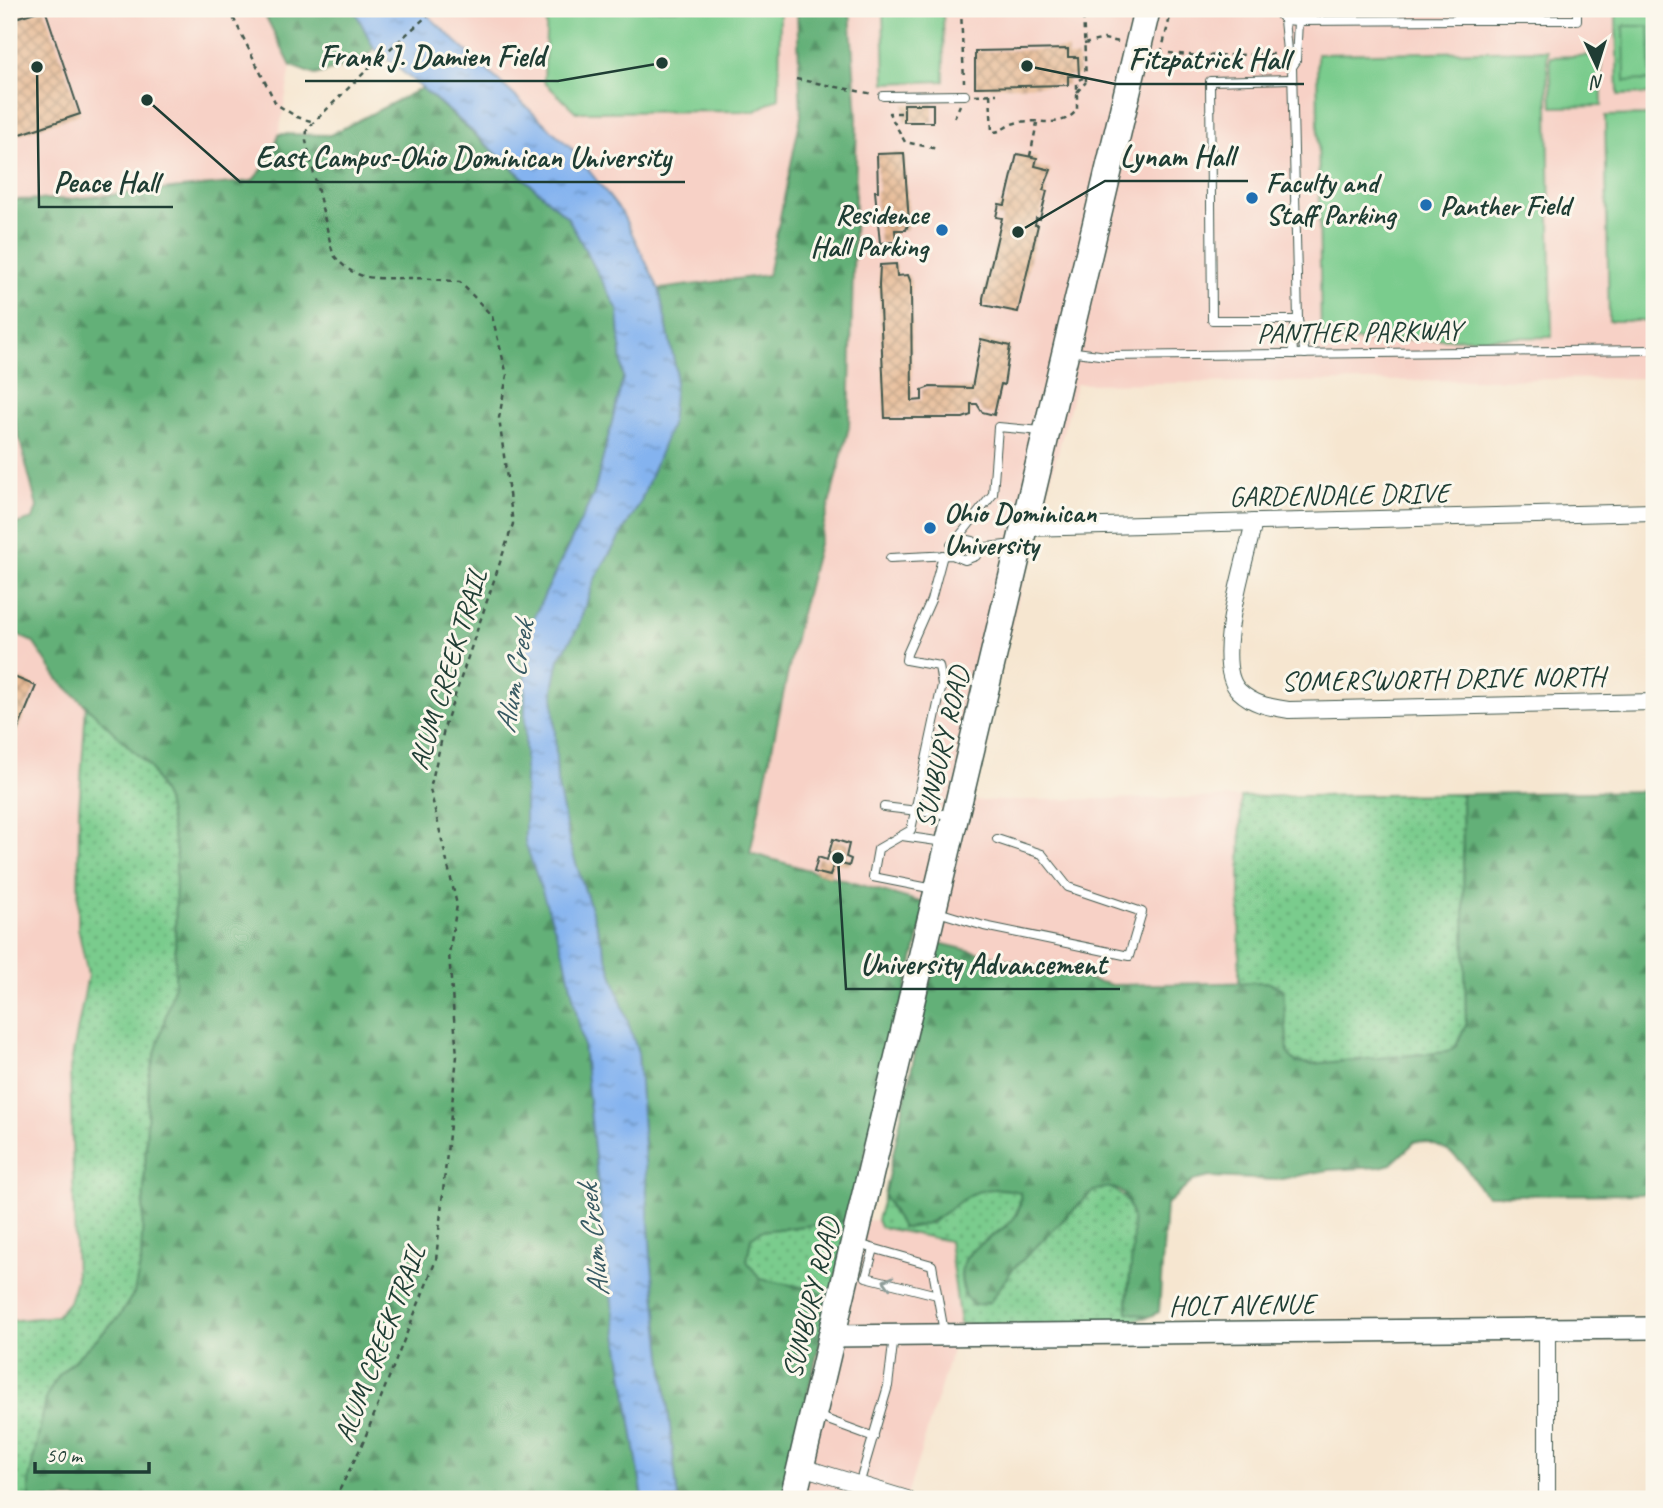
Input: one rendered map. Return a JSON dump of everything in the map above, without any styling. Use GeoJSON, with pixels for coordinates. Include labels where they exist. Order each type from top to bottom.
{"type":"FeatureCollection","features":[{"type":"Feature","properties":{"kind":"main road","name":"SUNBURY ROAD"},"geometry":{"type":"LineString","coordinates":[[793,1499],[831,1336],[865,1246],[938,901],[1065,351],[1149,49],[1147,9]]}},
{"type":"Feature","properties":{"kind":"street","name":"GARDENDALE DRIVE"},"geometry":{"type":"LineString","coordinates":[[1024,536],[1254,523],[1654,512]]}},
{"type":"Feature","properties":{"kind":"street","name":"SOMERSWORTH DRIVE NORTH"},"geometry":{"type":"LineString","coordinates":[[1254,523],[1227,645],[1228,669],[1238,690],[1261,706],[1289,710],[1654,702]]}},
{"type":"Feature","properties":{"kind":"street","name":"HOLT AVENUE"},"geometry":{"type":"LineString","coordinates":[[831,1336],[1654,1328]]}},
{"type":"Feature","properties":{"kind":"street"},"geometry":{"type":"LineString","coordinates":[[1547,1329],[1547,1499]]}},
{"type":"Feature","properties":{"kind":"street"},"geometry":{"type":"LineString","coordinates":[[802,1467],[907,1499]]}},
{"type":"Feature","properties":{"kind":"lane"},"geometry":{"type":"LineString","coordinates":[[1275,9],[1283,20],[1288,61],[1292,67],[1298,320],[1305,354]]}},
{"type":"Feature","properties":{"kind":"lane"},"geometry":{"type":"LineString","coordinates":[[1458,9],[1458,20]]}},
{"type":"Feature","properties":{"kind":"lane"},"geometry":{"type":"LineString","coordinates":[[1283,20],[1577,20],[1577,9]]}},
{"type":"Feature","properties":{"kind":"lane"},"geometry":{"type":"LineString","coordinates":[[1292,67],[1296,61],[1298,21]]}},
{"type":"Feature","properties":{"kind":"lane"},"geometry":{"type":"LineString","coordinates":[[1292,79],[1210,81],[1212,320],[1298,320]]}},
{"type":"Feature","properties":{"kind":"lane"},"geometry":{"type":"LineString","coordinates":[[883,96],[965,95]]}},
{"type":"Feature","properties":{"kind":"lane"},"geometry":{"type":"LineString","coordinates":[[1293,354],[1292,335],[1298,320]]}},
{"type":"Feature","properties":{"kind":"lane","name":"PANTHER PARKWAY"},"geometry":{"type":"LineString","coordinates":[[1065,351],[1107,356],[1654,350]]}},
{"type":"Feature","properties":{"kind":"lane"},"geometry":{"type":"LineString","coordinates":[[998,839],[1042,854],[1068,887],[1142,912],[1129,956],[984,926],[938,901],[873,877],[878,849],[911,830],[942,685],[941,670],[932,663],[906,660],[907,654],[928,608],[951,545],[993,494],[999,427],[1048,432]]}},
{"type":"Feature","properties":{"kind":"lane"},"geometry":{"type":"LineString","coordinates":[[978,548],[1024,536]]}},
{"type":"Feature","properties":{"kind":"lane"},"geometry":{"type":"LineString","coordinates":[[890,558],[947,555],[965,560],[976,556],[978,548],[974,541],[958,538]]}},
{"type":"Feature","properties":{"kind":"lane"},"geometry":{"type":"LineString","coordinates":[[884,807],[957,816]]}},
{"type":"Feature","properties":{"kind":"lane"},"geometry":{"type":"LineString","coordinates":[[902,836],[951,843]]}},
{"type":"Feature","properties":{"kind":"lane"},"geometry":{"type":"LineString","coordinates":[[937,1295],[866,1276],[865,1246],[932,1265],[944,1335]]}},
{"type":"Feature","properties":{"kind":"lane"},"geometry":{"type":"LineString","coordinates":[[859,1485],[888,1386],[894,1336]]}},
{"type":"Feature","properties":{"kind":"lane"},"geometry":{"type":"LineString","coordinates":[[813,1414],[874,1437]]}},
{"type":"Feature","properties":{"kind":"path"},"geometry":{"type":"LineString","coordinates":[[229,9],[276,104],[297,117],[314,122],[435,9]]}},
{"type":"Feature","properties":{"kind":"path"},"geometry":{"type":"LineString","coordinates":[[961,9],[965,95],[997,94]]}},
{"type":"Feature","properties":{"kind":"path"},"geometry":{"type":"LineString","coordinates":[[1077,92],[1086,82],[1083,9]]}},
{"type":"Feature","properties":{"kind":"path"},"geometry":{"type":"LineString","coordinates":[[1149,49],[1172,9]]}},
{"type":"Feature","properties":{"kind":"path"},"geometry":{"type":"LineString","coordinates":[[1084,44],[1104,39],[1198,56],[1280,54]]}},
{"type":"Feature","properties":{"kind":"path"},"geometry":{"type":"LineString","coordinates":[[990,94],[992,132],[1001,132],[1013,123],[1070,119],[1077,110],[1077,80],[1082,78],[1086,82]]}},
{"type":"Feature","properties":{"kind":"path"},"geometry":{"type":"LineString","coordinates":[[796,79],[883,96]]}},
{"type":"Feature","properties":{"kind":"path"},"geometry":{"type":"LineString","coordinates":[[901,113],[889,113],[905,142],[938,149]]}},
{"type":"Feature","properties":{"kind":"path","name":"ALUM CREEK TRAIL"},"geometry":{"type":"LineString","coordinates":[[314,122],[307,130],[306,141],[333,254],[344,269],[376,280],[409,278],[460,282],[492,316],[506,375],[499,418],[513,524],[444,725],[430,789],[457,905],[449,954],[457,1056],[436,1260],[362,1445],[335,1499]]}},
{"type":"Feature","properties":{"kind":"path"},"geometry":{"type":"LineString","coordinates":[[1030,156],[1037,122]]}},
{"type":"Feature","properties":{"kind":"shaded area"},"geometry":{"type":"Polygon","coordinates":[[[9,9],[262,9],[291,66],[279,134],[268,163],[252,181],[69,199],[9,200],[9,9]]]}},
{"type":"Feature","properties":{"kind":"shaded area"},"geometry":{"type":"Polygon","coordinates":[[[421,9],[797,9],[801,116],[768,275],[659,289],[622,213],[572,149],[421,9]]]}},
{"type":"Feature","properties":{"kind":"shaded area","name":"Ohio Dominican University"},"geometry":{"type":"Polygon","coordinates":[[[850,9],[1654,9],[1654,378],[1076,384],[964,801],[1241,797],[1239,983],[1112,985],[939,943],[936,905],[749,854],[797,629],[849,427],[857,118],[850,9]]]}},
{"type":"Feature","properties":{"kind":"shaded area"},"geometry":{"type":"Polygon","coordinates":[[[9,398],[37,507],[33,519],[9,526],[9,398]]]}},
{"type":"Feature","properties":{"kind":"shaded area"},"geometry":{"type":"Polygon","coordinates":[[[9,631],[33,642],[58,679],[86,705],[79,810],[78,928],[88,975],[70,1069],[76,1280],[69,1302],[57,1316],[9,1321],[9,631]]]}},
{"type":"Feature","properties":{"kind":"shaded area"},"geometry":{"type":"Polygon","coordinates":[[[877,1220],[880,1227],[949,1241],[960,1324],[906,1499],[782,1499],[848,1221],[877,1220]]]}},
{"type":"Feature","properties":{"kind":"green space"},"geometry":{"type":"Polygon","coordinates":[[[262,9],[354,9],[374,48],[362,61],[315,75],[291,66],[262,9]]]}},
{"type":"Feature","properties":{"kind":"green space"},"geometry":{"type":"Polygon","coordinates":[[[547,9],[780,9],[779,98],[755,111],[576,112],[544,82],[547,9]]]}},
{"type":"Feature","properties":{"kind":"green space"},"geometry":{"type":"Polygon","coordinates":[[[797,9],[850,9],[857,118],[849,427],[797,629],[750,853],[927,904],[848,1221],[761,1231],[751,1238],[747,1261],[760,1279],[816,1290],[830,1301],[782,1499],[678,1499],[651,1257],[638,1053],[570,845],[557,782],[553,689],[559,659],[577,629],[595,578],[640,503],[676,371],[659,289],[768,275],[801,116],[797,9]]]}},
{"type":"Feature","properties":{"kind":"green space"},"geometry":{"type":"Polygon","coordinates":[[[883,9],[943,9],[944,81],[885,83],[883,9]]]}},
{"type":"Feature","properties":{"kind":"green space"},"geometry":{"type":"Polygon","coordinates":[[[1618,9],[1654,9],[1654,94],[1618,95],[1618,9]]]}},
{"type":"Feature","properties":{"kind":"green space"},"geometry":{"type":"Polygon","coordinates":[[[1624,26],[1649,26],[1651,80],[1625,81],[1624,26]]]}},
{"type":"Feature","properties":{"kind":"green space"},"geometry":{"type":"Polygon","coordinates":[[[1547,50],[1552,337],[1321,341],[1317,54],[1547,50]]]}},
{"type":"Feature","properties":{"kind":"green space"},"geometry":{"type":"Polygon","coordinates":[[[1601,55],[1602,106],[1552,107],[1550,57],[1601,55]]]}},
{"type":"Feature","properties":{"kind":"green space"},"geometry":{"type":"Polygon","coordinates":[[[422,88],[568,218],[618,310],[623,378],[594,494],[525,635],[565,958],[583,1043],[606,1263],[643,1499],[29,1499],[29,1480],[47,1395],[60,1374],[118,1318],[134,1293],[141,1261],[149,1076],[175,983],[176,852],[166,800],[150,767],[58,679],[33,642],[9,631],[9,526],[33,519],[37,507],[9,398],[9,200],[69,199],[252,181],[268,163],[279,134],[330,135],[422,88]]]}},
{"type":"Feature","properties":{"kind":"green space"},"geometry":{"type":"Polygon","coordinates":[[[1654,115],[1654,321],[1609,321],[1605,116],[1654,115]]]}},
{"type":"Feature","properties":{"kind":"green space"},"geometry":{"type":"Polygon","coordinates":[[[86,705],[150,767],[166,800],[176,852],[175,983],[149,1076],[141,1261],[134,1293],[118,1318],[60,1374],[47,1395],[29,1480],[29,1499],[9,1499],[9,1321],[57,1316],[69,1302],[76,1280],[70,1069],[88,975],[78,928],[79,810],[86,705]]]}},
{"type":"Feature","properties":{"kind":"green space"},"geometry":{"type":"Polygon","coordinates":[[[1654,791],[1654,1194],[1488,1195],[1454,1156],[1422,1141],[1416,1141],[1391,1164],[1380,1167],[1328,1170],[1277,1180],[1210,1177],[1193,1181],[1166,1205],[1159,1312],[1148,1317],[1127,1312],[1133,1231],[1131,1211],[1124,1195],[1112,1188],[1092,1192],[1012,1270],[990,1302],[973,1306],[962,1282],[965,1260],[1014,1218],[1020,1205],[1020,1192],[982,1190],[934,1220],[902,1228],[884,1195],[939,943],[1112,985],[1267,982],[1283,989],[1288,1054],[1296,1062],[1311,1064],[1447,1052],[1456,1046],[1466,1025],[1462,794],[1654,791]]]}},
{"type":"Feature","properties":{"kind":"green space"},"geometry":{"type":"Polygon","coordinates":[[[1462,794],[1466,1025],[1456,1046],[1447,1052],[1310,1064],[1296,1062],[1288,1054],[1283,989],[1267,982],[1239,983],[1241,797],[1462,794]]]}},
{"type":"Feature","properties":{"kind":"green space"},"geometry":{"type":"Polygon","coordinates":[[[1104,1186],[1120,1194],[1129,1207],[1133,1222],[1134,1240],[1127,1312],[1148,1317],[1112,1324],[960,1324],[949,1241],[880,1227],[877,1220],[884,1195],[892,1213],[931,1224],[971,1194],[993,1189],[1020,1192],[1013,1218],[972,1250],[961,1273],[964,1296],[990,1302],[1012,1270],[1092,1192],[1104,1186]]]}},
{"type":"Feature","properties":{"kind":"green space"},"geometry":{"type":"Polygon","coordinates":[[[848,1221],[830,1301],[816,1290],[760,1279],[747,1261],[751,1238],[761,1231],[848,1221]]]}},
{"type":"Feature","properties":{"kind":"water"},"geometry":{"type":"Polygon","coordinates":[[[354,9],[421,9],[572,149],[622,213],[659,289],[676,371],[671,425],[640,503],[595,578],[577,629],[559,659],[553,689],[557,782],[570,845],[638,1053],[651,1257],[678,1499],[643,1499],[606,1263],[583,1043],[565,958],[525,842],[525,635],[594,494],[623,378],[618,310],[568,218],[453,114],[374,48],[354,9]]]}},
{"type":"Feature","properties":{"kind":"building"},"geometry":{"type":"Polygon","coordinates":[[[45,9],[80,114],[9,138],[9,20],[45,9]]]}},
{"type":"Feature","properties":{"kind":"building"},"geometry":{"type":"Polygon","coordinates":[[[1068,49],[1068,57],[1078,57],[1079,76],[1068,76],[1068,85],[975,87],[975,51],[1068,49]]]}},
{"type":"Feature","properties":{"kind":"building"},"geometry":{"type":"Polygon","coordinates":[[[904,104],[933,104],[933,122],[904,122],[904,104]]]}},
{"type":"Feature","properties":{"kind":"building"},"geometry":{"type":"Polygon","coordinates":[[[904,153],[909,222],[906,230],[895,230],[896,242],[880,243],[875,191],[878,191],[877,154],[904,153]]]}},
{"type":"Feature","properties":{"kind":"building"},"geometry":{"type":"Polygon","coordinates":[[[1017,154],[1037,158],[1035,166],[1051,170],[1043,190],[1047,191],[1040,219],[1036,218],[1035,225],[1038,225],[1018,312],[983,305],[1002,218],[996,217],[999,204],[1005,205],[1017,154]]]}},
{"type":"Feature","properties":{"kind":"building"},"geometry":{"type":"Polygon","coordinates":[[[896,264],[897,276],[908,275],[911,283],[912,401],[922,400],[922,390],[930,387],[972,388],[981,339],[1010,346],[1004,385],[1001,384],[994,415],[982,412],[977,404],[971,404],[971,415],[963,418],[885,418],[880,265],[896,264]]]}},
{"type":"Feature","properties":{"kind":"building"},"geometry":{"type":"Polygon","coordinates":[[[9,675],[36,686],[14,739],[9,736],[9,675]]]}},
{"type":"Feature","properties":{"kind":"building"},"geometry":{"type":"Polygon","coordinates":[[[833,839],[849,844],[846,857],[851,859],[849,866],[834,862],[830,876],[814,872],[818,857],[827,860],[833,839]]]}},
{"type":"Feature","properties":{"kind":"place","name":"Frank J. Damien Field"},"geometry":{"type":"Point","coordinates":[662,63]}},
{"type":"Feature","properties":{"kind":"place","name":"Fitzpatrick Hall"},"geometry":{"type":"Point","coordinates":[1027,66]}},
{"type":"Feature","properties":{"kind":"place","name":"Peace Hall"},"geometry":{"type":"Point","coordinates":[37,67]}},
{"type":"Feature","properties":{"kind":"place","name":"East Campus-Ohio Dominican University"},"geometry":{"type":"Point","coordinates":[147,100]}},
{"type":"Feature","properties":{"kind":"place","name":"Faculty and Staff Parking"},"geometry":{"type":"Point","coordinates":[1252,198]}},
{"type":"Feature","properties":{"kind":"place","name":"Panther Field"},"geometry":{"type":"Point","coordinates":[1426,205]}},
{"type":"Feature","properties":{"kind":"place","name":"Residence Hall Parking"},"geometry":{"type":"Point","coordinates":[942,230]}},
{"type":"Feature","properties":{"kind":"place","name":"Lynam Hall"},"geometry":{"type":"Point","coordinates":[1018,232]}},
{"type":"Feature","properties":{"kind":"place","name":"Ohio Dominican University"},"geometry":{"type":"Point","coordinates":[930,528]}},
{"type":"Feature","properties":{"kind":"place","name":"University Advancement"},"geometry":{"type":"Point","coordinates":[838,858]}},
{"type":"Feature","properties":{"kind":"water label","name":"Alum Creek"},"geometry":{"type":"Point","coordinates":[514,677]}},
{"type":"Feature","properties":{"kind":"water label","name":"Alum Creek"},"geometry":{"type":"Point","coordinates":[593,1241]}}]}
